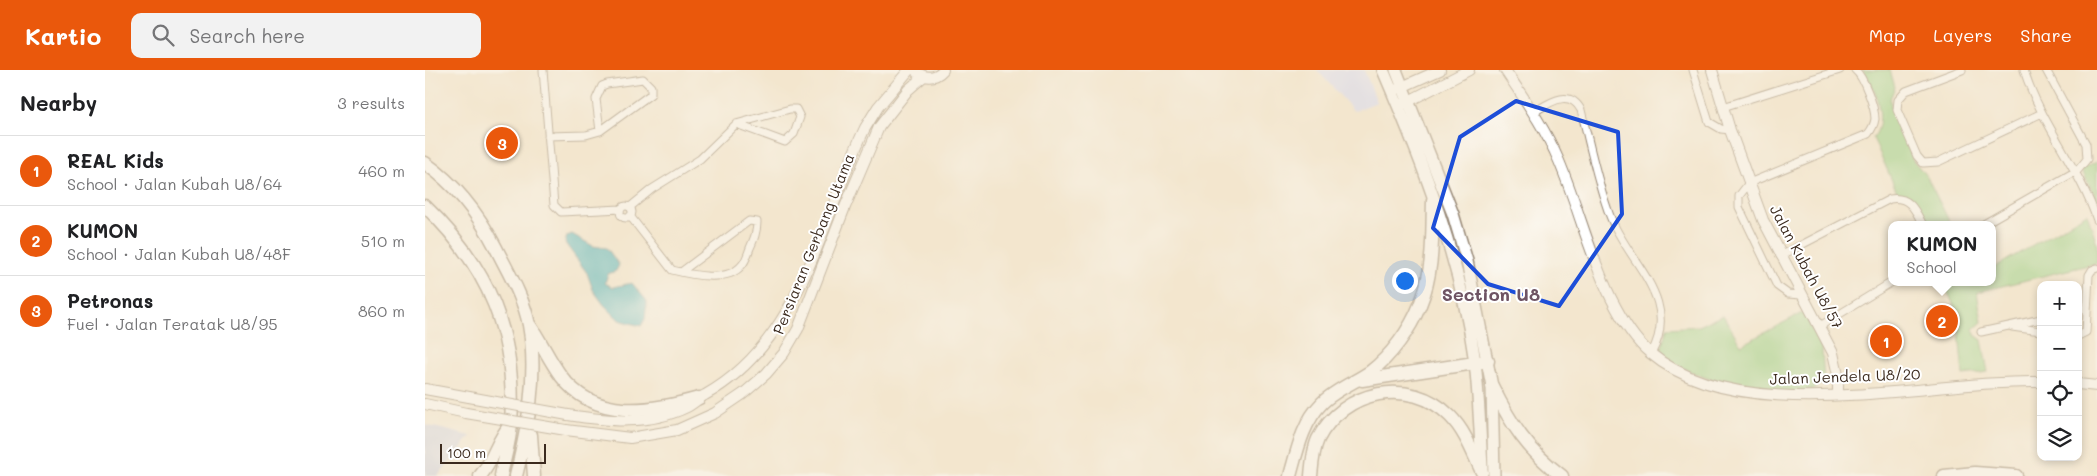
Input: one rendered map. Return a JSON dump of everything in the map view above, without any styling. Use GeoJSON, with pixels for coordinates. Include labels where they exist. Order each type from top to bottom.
{"type":"FeatureCollection","features":[{"type":"Feature","properties":{"kind":"highway"},"geometry":{"type":"LineString","coordinates":[[425,164],[453,188],[487,230],[515,284],[529,324],[567,384],[595,403],[633,410],[669,407],[699,398]]}},
{"type":"Feature","properties":{"kind":"highway"},"geometry":{"type":"LineString","coordinates":[[1290,476],[1306,427],[1322,403],[1369,372],[1383,360],[1411,323],[1421,304],[1428,282],[1432,253],[1433,200]]}},
{"type":"Feature","properties":{"kind":"highway"},"geometry":{"type":"LineString","coordinates":[[425,206],[466,253],[485,281],[502,326],[511,377],[511,424],[501,476]]}},
{"type":"Feature","properties":{"kind":"highway"},"geometry":{"type":"LineString","coordinates":[[516,476],[528,420],[532,375],[529,324]]}},
{"type":"Feature","properties":{"kind":"highway"},"geometry":{"type":"LineString","coordinates":[[1352,382],[1488,361]]}},
{"type":"Feature","properties":{"kind":"highway"},"geometry":{"type":"LineString","coordinates":[[1492,386],[1521,439],[1542,461],[1562,476]]}},
{"type":"Feature","properties":{"kind":"highway"},"geometry":{"type":"LineString","coordinates":[[1311,476],[1317,440],[1329,424],[1350,404],[1384,392],[1403,392],[1423,398],[1451,416],[1486,475]]}},
{"type":"Feature","properties":{"kind":"highway"},"geometry":{"type":"LineString","coordinates":[[528,420],[531,428],[534,476]]}},
{"type":"Feature","properties":{"kind":"highway"},"geometry":{"type":"LineString","coordinates":[[480,476],[491,459],[498,440],[511,424]]}},
{"type":"Feature","properties":{"kind":"highway"},"geometry":{"type":"LineString","coordinates":[[1944,476],[1975,473],[2017,476]]}},
{"type":"Feature","properties":{"kind":"main road","name":"Persiaran Gerbang Utama"},"geometry":{"type":"LineString","coordinates":[[425,389],[568,416],[619,421],[652,418],[688,407],[741,371],[775,332],[794,300],[865,128],[879,107],[909,70]]}},
{"type":"Feature","properties":{"kind":"main road"},"geometry":{"type":"LineString","coordinates":[[915,70],[924,76]]}},
{"type":"Feature","properties":{"kind":"main road","name":"Persiaran Gerbang Utama"},"geometry":{"type":"LineString","coordinates":[[425,404],[566,430],[630,438],[677,430],[715,413],[743,394],[766,374],[783,353],[798,329],[845,207],[879,127],[908,90],[924,76],[935,76],[943,70]]}},
{"type":"Feature","properties":{"kind":"main road"},"geometry":{"type":"LineString","coordinates":[[1383,70],[1398,90]]}},
{"type":"Feature","properties":{"kind":"main road"},"geometry":{"type":"LineString","coordinates":[[1396,70],[1398,90],[1444,230],[1463,303],[1475,363],[1486,475]]}},
{"type":"Feature","properties":{"kind":"main road"},"geometry":{"type":"LineString","coordinates":[[1398,90],[1440,70]]}},
{"type":"Feature","properties":{"kind":"main road"},"geometry":{"type":"LineString","coordinates":[[1403,104],[1469,70]]}},
{"type":"Feature","properties":{"kind":"main road","name":"Jalan Jendela U8/20"},"geometry":{"type":"LineString","coordinates":[[1505,70],[1534,112],[1560,162],[1593,258],[1610,296],[1629,329],[1651,354],[1695,378],[1748,394],[1810,396],[2000,382],[2037,382]]}},
{"type":"Feature","properties":{"kind":"main road","name":"Jalan Kubah U8/57"},"geometry":{"type":"LineString","coordinates":[[1712,70],[1730,130],[1749,183],[1780,256],[1801,296],[1820,326],[1833,353],[1838,375],[1838,394]]}},
{"type":"Feature","properties":{"kind":"main road"},"geometry":{"type":"LineString","coordinates":[[1403,104],[1453,214],[1467,261],[1492,386],[1486,475]]}},
{"type":"Feature","properties":{"kind":"main road"},"geometry":{"type":"LineString","coordinates":[[2082,384],[2097,386]]}},
{"type":"Feature","properties":{"kind":"street"},"geometry":{"type":"LineString","coordinates":[[543,70],[552,200],[561,212],[630,207],[657,185],[700,159],[736,124],[790,109],[796,109],[800,117],[794,134],[785,142],[736,124]]}},
{"type":"Feature","properties":{"kind":"street"},"geometry":{"type":"LineString","coordinates":[[1693,70],[1709,122],[1721,129],[1730,130]]}},
{"type":"Feature","properties":{"kind":"street"},"geometry":{"type":"LineString","coordinates":[[1723,107],[1840,70]]}},
{"type":"Feature","properties":{"kind":"street"},"geometry":{"type":"LineString","coordinates":[[1801,296],[1788,294],[1777,286],[1773,280],[1739,207],[1741,192],[1749,183],[1868,134],[1873,128],[1874,115],[1863,80],[1855,70]]}},
{"type":"Feature","properties":{"kind":"street"},"geometry":{"type":"LineString","coordinates":[[1962,70],[1906,91],[1898,100],[1897,110],[1917,156],[1923,163],[1938,162],[2042,113]]}},
{"type":"Feature","properties":{"kind":"street"},"geometry":{"type":"LineString","coordinates":[[2024,70],[2042,113],[2095,209],[2097,220]]}},
{"type":"Feature","properties":{"kind":"street"},"geometry":{"type":"LineString","coordinates":[[1989,221],[2075,172],[2087,159],[2086,144],[2046,70]]}},
{"type":"Feature","properties":{"kind":"street"},"geometry":{"type":"LineString","coordinates":[[549,136],[586,135],[600,131],[651,94],[651,87],[643,79],[601,86],[597,99],[600,131]]}},
{"type":"Feature","properties":{"kind":"street"},"geometry":{"type":"LineString","coordinates":[[1534,112],[1556,99],[1565,98],[1572,100],[1581,110],[1603,197],[1611,219],[1625,246],[1646,276],[1659,306],[1661,316],[1660,335],[1651,354]]}},
{"type":"Feature","properties":{"kind":"street"},"geometry":{"type":"LineString","coordinates":[[1780,256],[1890,199],[1903,199],[1910,203],[1921,221]]}},
{"type":"Feature","properties":{"kind":"street"},"geometry":{"type":"LineString","coordinates":[[630,207],[632,213],[630,216],[667,266],[681,272],[723,276],[734,273],[743,264],[757,230],[757,222],[749,221],[681,272]]}},
{"type":"Feature","properties":{"kind":"street"},"geometry":{"type":"LineString","coordinates":[[621,209],[622,216],[630,216]]}},
{"type":"Feature","properties":{"kind":"street"},"geometry":{"type":"LineString","coordinates":[[2082,334],[2087,332],[2089,275],[2092,270],[2097,268]]}},
{"type":"Feature","properties":{"kind":"street"},"geometry":{"type":"LineString","coordinates":[[1820,326],[1888,284]]}},
{"type":"Feature","properties":{"kind":"street"},"geometry":{"type":"LineString","coordinates":[[2082,309],[2087,308]]}},
{"type":"Feature","properties":{"kind":"street"},"geometry":{"type":"LineString","coordinates":[[1981,332],[2037,320]]}},
{"type":"Feature","properties":{"kind":"street"},"geometry":{"type":"LineString","coordinates":[[2007,327],[2037,331]]}},
{"type":"Feature","properties":{"kind":"highlighted area"},"geometry":{"type":"Polygon","coordinates":[[[1516,101],[1618,132],[1622,214],[1559,306],[1488,284],[1433,228],[1460,137],[1516,101]]]}},
{"type":"Feature","properties":{"kind":"shaded area"},"geometry":{"type":"Polygon","coordinates":[[[1317,70],[1364,70],[1377,102],[1354,111],[1317,70]]]}},
{"type":"Feature","properties":{"kind":"shaded area"},"geometry":{"type":"Polygon","coordinates":[[[425,425],[471,436],[438,476],[425,476],[425,425]]]}},
{"type":"Feature","properties":{"kind":"green space"},"geometry":{"type":"Polygon","coordinates":[[[1862,70],[1890,70],[1895,87],[1890,99],[1892,111],[1913,160],[1927,177],[1949,221],[1926,221],[1921,209],[1914,201],[1898,194],[1873,138],[1877,131],[1880,113],[1875,94],[1862,70]]]}},
{"type":"Feature","properties":{"kind":"green space"},"geometry":{"type":"Polygon","coordinates":[[[2097,162],[2097,201],[2081,169],[2097,162]]]}},
{"type":"Feature","properties":{"kind":"green space"},"geometry":{"type":"Polygon","coordinates":[[[2087,213],[2097,243],[2097,263],[1977,292],[1982,322],[1974,329],[1975,335],[1982,340],[1988,372],[1963,375],[1957,312],[1945,286],[1996,286],[1996,267],[2087,213]]]}},
{"type":"Feature","properties":{"kind":"green space"},"geometry":{"type":"Polygon","coordinates":[[[1804,312],[1822,350],[1824,380],[1812,389],[1793,393],[1741,388],[1689,371],[1671,360],[1661,349],[1667,328],[1699,326],[1723,315],[1741,345],[1804,312]]]}},
{"type":"Feature","properties":{"kind":"water"},"geometry":{"type":"Polygon","coordinates":[[[572,234],[593,246],[607,248],[619,265],[616,271],[608,274],[605,283],[613,287],[632,283],[647,301],[645,319],[641,326],[619,320],[604,305],[593,290],[587,273],[565,243],[567,236],[572,234]]]}},
{"type":"Feature","properties":{"kind":"place","name":"Petronas"},"geometry":{"type":"Point","coordinates":[502,143]}},
{"type":"Feature","properties":{"kind":"place","name":"KUMON"},"geometry":{"type":"Point","coordinates":[1942,321]}},
{"type":"Feature","properties":{"kind":"place","name":"REAL Kids"},"geometry":{"type":"Point","coordinates":[1886,341]}},
{"type":"Feature","properties":{"kind":"district","name":"Section U8"},"geometry":{"type":"Point","coordinates":[1491,295]}}]}
